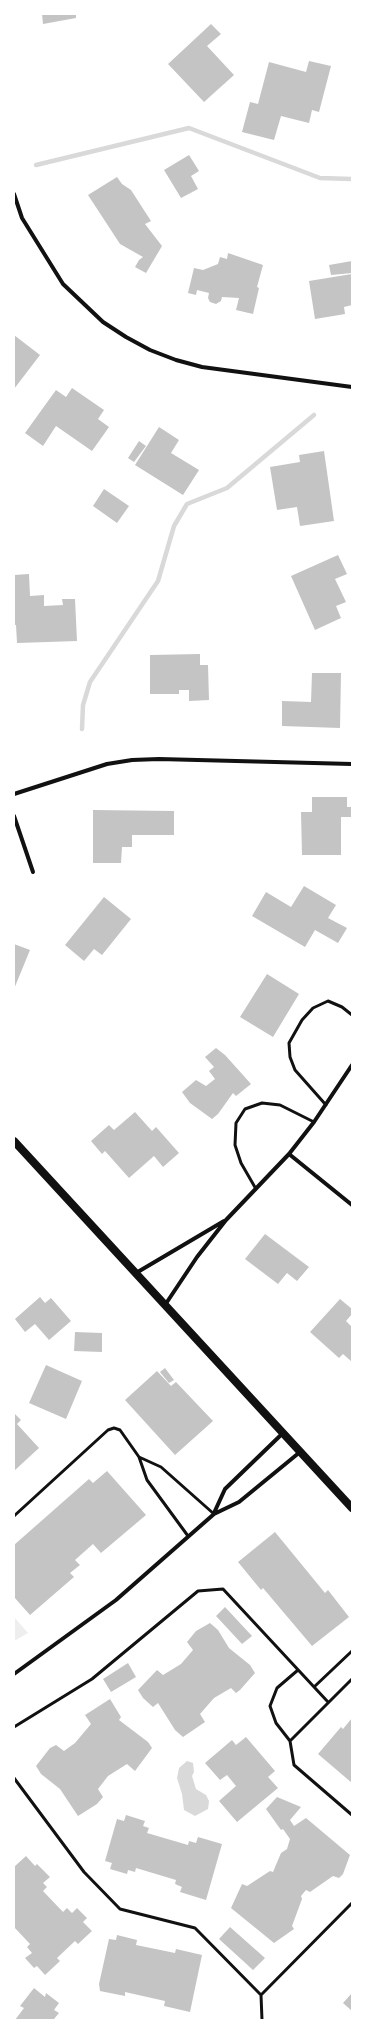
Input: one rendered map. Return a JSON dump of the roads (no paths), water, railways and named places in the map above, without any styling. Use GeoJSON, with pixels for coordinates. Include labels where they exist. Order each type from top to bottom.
{"type":"FeatureCollection","features":[{"type":"Feature","properties":{"kind":"main road"},"geometry":{"type":"LineString","coordinates":[[14,1141],[352,1508]]}},
{"type":"Feature","properties":{"kind":"street"},"geometry":{"type":"LineString","coordinates":[[14,194],[22,218],[63,284],[98,317],[126,337],[156,352],[202,368],[352,387]]}},
{"type":"Feature","properties":{"kind":"street"},"geometry":{"type":"LineString","coordinates":[[14,794],[107,764],[132,760],[159,759],[352,764]]}},
{"type":"Feature","properties":{"kind":"street"},"geometry":{"type":"LineString","coordinates":[[14,816],[33,872]]}},
{"type":"Feature","properties":{"kind":"street"},"geometry":{"type":"LineString","coordinates":[[165,1305],[197,1257],[226,1220],[289,1154],[314,1122],[352,1065]]}},
{"type":"Feature","properties":{"kind":"street"},"geometry":{"type":"LineString","coordinates":[[289,1154],[352,1205]]}},
{"type":"Feature","properties":{"kind":"street"},"geometry":{"type":"LineString","coordinates":[[136,1273],[226,1220]]}},
{"type":"Feature","properties":{"kind":"street"},"geometry":{"type":"LineString","coordinates":[[214,1514],[225,1489],[283,1433]]}},
{"type":"Feature","properties":{"kind":"street"},"geometry":{"type":"LineString","coordinates":[[14,1674],[116,1600],[214,1514],[239,1502],[300,1451]]}},
{"type":"Feature","properties":{"kind":"lane"},"geometry":{"type":"LineString","coordinates":[[326,1105],[295,1070],[290,1057],[289,1043],[302,1020],[313,1008],[328,1002],[342,1007],[352,1015]]}},
{"type":"Feature","properties":{"kind":"lane"},"geometry":{"type":"LineString","coordinates":[[256,1189],[241,1163],[235,1145],[236,1123],[245,1109],[262,1103],[280,1105],[314,1122]]}},
{"type":"Feature","properties":{"kind":"lane"},"geometry":{"type":"LineString","coordinates":[[14,1516],[108,1430],[114,1428],[120,1430],[139,1457],[147,1480],[188,1536]]}},
{"type":"Feature","properties":{"kind":"lane"},"geometry":{"type":"LineString","coordinates":[[139,1457],[161,1467],[214,1514]]}},
{"type":"Feature","properties":{"kind":"lane"},"geometry":{"type":"LineString","coordinates":[[14,1727],[92,1679],[198,1591],[223,1589],[328,1702]]}},
{"type":"Feature","properties":{"kind":"lane"},"geometry":{"type":"LineString","coordinates":[[314,1687],[352,1651]]}},
{"type":"Feature","properties":{"kind":"lane"},"geometry":{"type":"LineString","coordinates":[[298,1670],[277,1688],[270,1706],[276,1723],[290,1742],[294,1765],[352,1815]]}},
{"type":"Feature","properties":{"kind":"lane"},"geometry":{"type":"LineString","coordinates":[[290,1742],[352,1679]]}},
{"type":"Feature","properties":{"kind":"lane"},"geometry":{"type":"LineString","coordinates":[[14,1778],[84,1872],[120,1909],[195,1928],[261,1995],[262,2020]]}},
{"type":"Feature","properties":{"kind":"lane"},"geometry":{"type":"LineString","coordinates":[[261,1995],[352,1903]]}},
{"type":"Feature","properties":{"kind":"waterway"},"geometry":{"type":"LineString","coordinates":[[36,165],[189,128],[320,178],[352,179]]}},
{"type":"Feature","properties":{"kind":"waterway"},"geometry":{"type":"LineString","coordinates":[[82,729],[83,705],[90,682],[158,581],[174,526],[187,504],[227,488],[314,415]]}}]}
